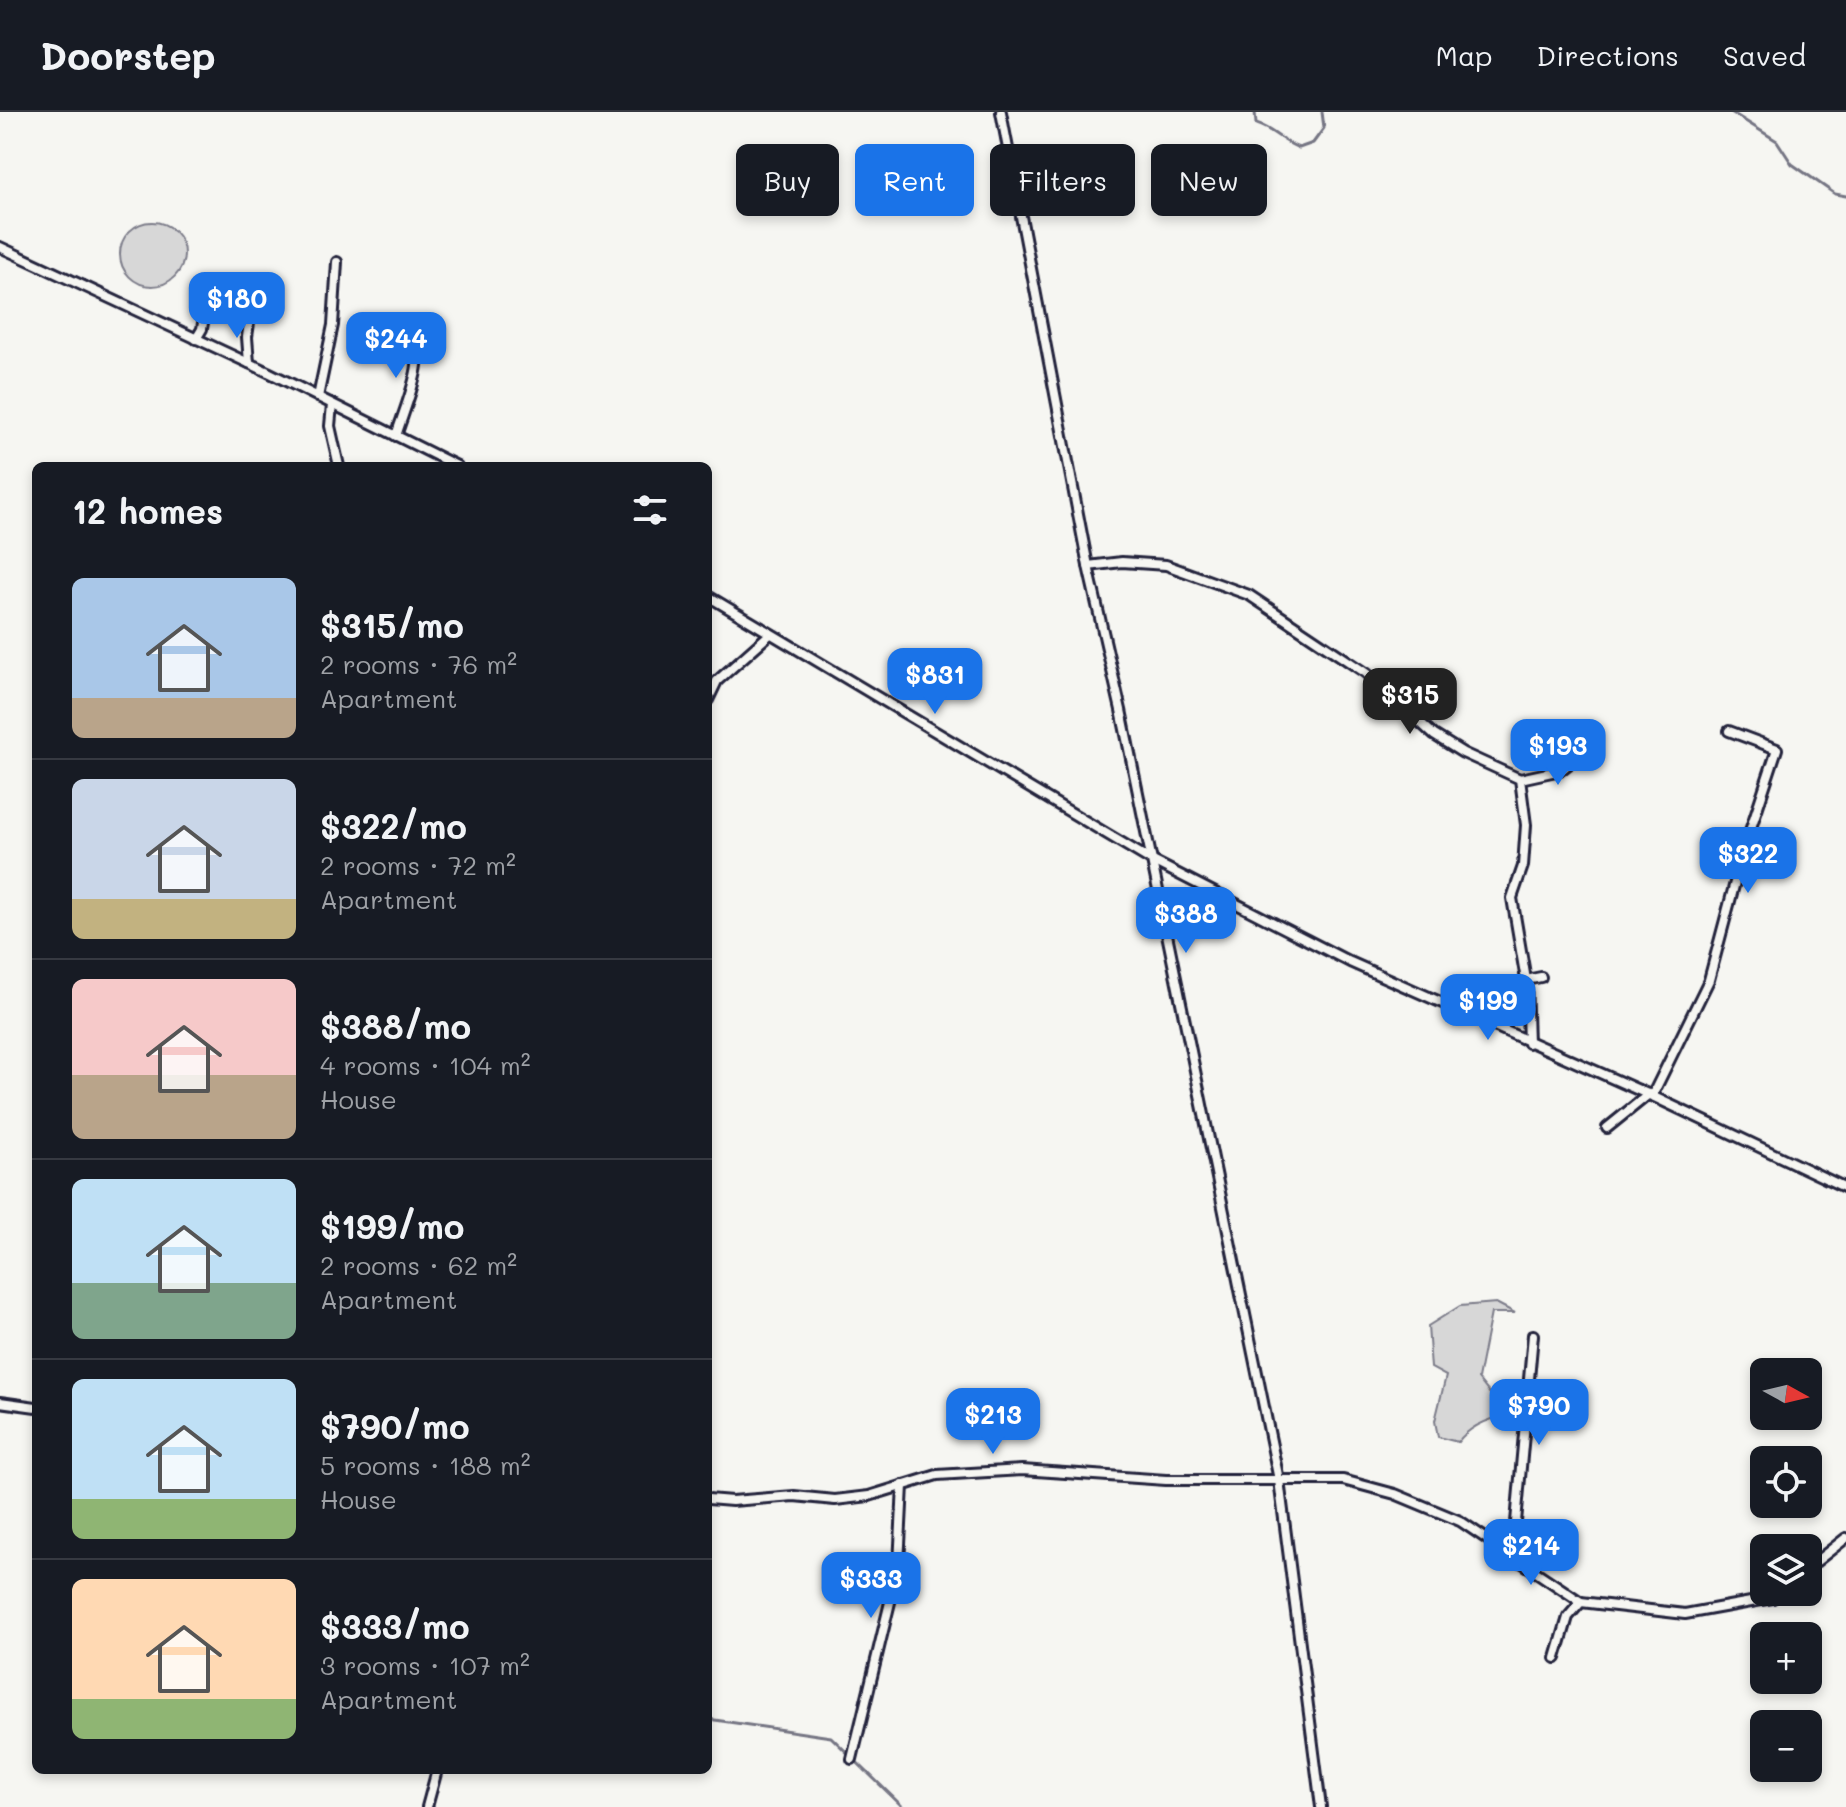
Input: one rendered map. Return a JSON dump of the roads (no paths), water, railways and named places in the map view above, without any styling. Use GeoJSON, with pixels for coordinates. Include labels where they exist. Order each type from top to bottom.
{"type":"FeatureCollection","features":[{"type":"Feature","properties":{"kind":"street"},"geometry":{"type":"LineString","coordinates":[[1001,112],[1088,566],[1121,710],[1149,859],[1279,1480],[1321,1807]]}},
{"type":"Feature","properties":{"kind":"street"},"geometry":{"type":"LineString","coordinates":[[0,247],[249,363],[449,462]]}},
{"type":"Feature","properties":{"kind":"street"},"geometry":{"type":"LineString","coordinates":[[318,397],[333,325],[337,262]]}},
{"type":"Feature","properties":{"kind":"street"},"geometry":{"type":"LineString","coordinates":[[196,339],[202,329],[209,285]]}},
{"type":"Feature","properties":{"kind":"street"},"geometry":{"type":"LineString","coordinates":[[249,363],[247,337],[254,288]]}},
{"type":"Feature","properties":{"kind":"street"},"geometry":{"type":"LineString","coordinates":[[392,321],[411,326],[417,335],[417,365],[396,436]]}},
{"type":"Feature","properties":{"kind":"street"},"geometry":{"type":"LineString","coordinates":[[332,405],[330,426],[338,462]]}},
{"type":"Feature","properties":{"kind":"street"},"geometry":{"type":"LineString","coordinates":[[1088,566],[1122,562],[1166,565],[1249,595],[1366,673],[1434,735],[1463,753],[1520,779],[1561,770],[1579,756]]}},
{"type":"Feature","properties":{"kind":"street"},"geometry":{"type":"LineString","coordinates":[[712,598],[1149,859],[1350,962],[1651,1095],[1846,1188]]}},
{"type":"Feature","properties":{"kind":"street"},"geometry":{"type":"LineString","coordinates":[[712,692],[717,681],[770,634]]}},
{"type":"Feature","properties":{"kind":"street"},"geometry":{"type":"LineString","coordinates":[[1607,1128],[1651,1095],[1709,980],[1743,852],[1777,749],[1729,731]]}},
{"type":"Feature","properties":{"kind":"street"},"geometry":{"type":"LineString","coordinates":[[1520,779],[1526,825],[1523,866],[1512,898],[1526,980],[1528,1043]]}},
{"type":"Feature","properties":{"kind":"street"},"geometry":{"type":"LineString","coordinates":[[1526,980],[1541,977]]}},
{"type":"Feature","properties":{"kind":"street"},"geometry":{"type":"LineString","coordinates":[[1513,1555],[1533,1335]]}},
{"type":"Feature","properties":{"kind":"street"},"geometry":{"type":"LineString","coordinates":[[0,1402],[32,1406]]}},
{"type":"Feature","properties":{"kind":"street"},"geometry":{"type":"LineString","coordinates":[[712,1499],[732,1501],[794,1496],[835,1500],[937,1475],[1022,1470],[1166,1480],[1343,1480],[1395,1494],[1460,1521],[1581,1602],[1685,1614],[1750,1602]]}},
{"type":"Feature","properties":{"kind":"street"},"geometry":{"type":"LineString","coordinates":[[852,1759],[899,1565],[903,1485]]}},
{"type":"Feature","properties":{"kind":"street"},"geometry":{"type":"LineString","coordinates":[[1822,1557],[1846,1538]]}},
{"type":"Feature","properties":{"kind":"street"},"geometry":{"type":"LineString","coordinates":[[1556,1658],[1568,1617],[1581,1602]]}},
{"type":"Feature","properties":{"kind":"street"},"geometry":{"type":"LineString","coordinates":[[427,1807],[436,1774]]}},
{"type":"Feature","properties":{"kind":"waterway"},"geometry":{"type":"LineString","coordinates":[[1255,112],[1256,124],[1299,148],[1313,143],[1324,128],[1322,112]]}},
{"type":"Feature","properties":{"kind":"waterway"},"geometry":{"type":"LineString","coordinates":[[1731,112],[1777,141],[1792,164],[1835,194],[1846,196]]}},
{"type":"Feature","properties":{"kind":"waterway"},"geometry":{"type":"LineString","coordinates":[[712,1720],[831,1737],[903,1807]]}}]}
